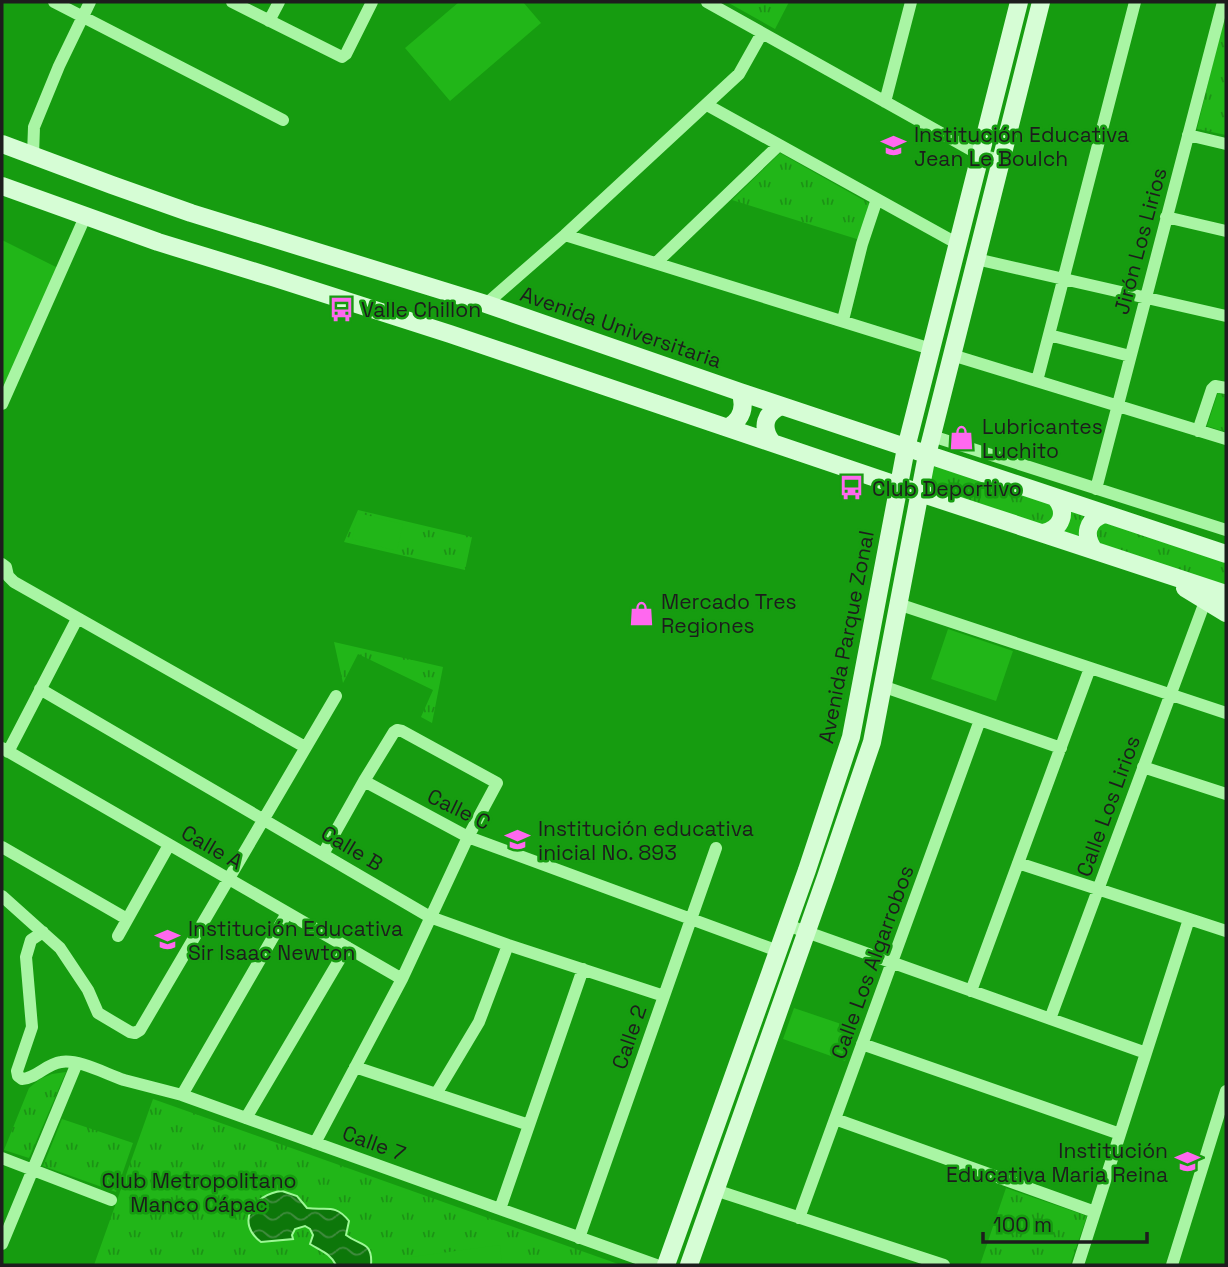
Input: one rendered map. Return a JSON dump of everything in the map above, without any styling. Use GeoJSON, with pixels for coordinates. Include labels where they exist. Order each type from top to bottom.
{"type":"FeatureCollection","features":[{"type":"Feature","properties":{"kind":"main road","name":"Avenida Parque Zonal"},"geometry":{"type":"LineString","coordinates":[[666,1265],[851,737],[906,448],[1019,2]]}},
{"type":"Feature","properties":{"kind":"main road","name":"Avenida Parque Zonal"},"geometry":{"type":"LineString","coordinates":[[689,1265],[872,742],[927,455],[1041,2]]}},
{"type":"Feature","properties":{"kind":"main road","name":"Avenida Universitaria"},"geometry":{"type":"LineString","coordinates":[[4,146],[191,213],[486,304],[781,406],[1226,554]]}},
{"type":"Feature","properties":{"kind":"main road"},"geometry":{"type":"LineString","coordinates":[[2,186],[158,242],[438,330],[1226,594]]}},
{"type":"Feature","properties":{"kind":"main road"},"geometry":{"type":"LineString","coordinates":[[729,427],[735,424],[742,412],[740,392]]}},
{"type":"Feature","properties":{"kind":"main road"},"geometry":{"type":"LineString","coordinates":[[771,441],[767,435],[765,421],[768,414],[781,406]]}},
{"type":"Feature","properties":{"kind":"main road"},"geometry":{"type":"LineString","coordinates":[[1042,533],[1051,531],[1062,520],[1063,512],[1055,497]]}},
{"type":"Feature","properties":{"kind":"main road"},"geometry":{"type":"LineString","coordinates":[[1094,550],[1087,536],[1088,528],[1091,521],[1104,514]]}},
{"type":"Feature","properties":{"kind":"main road"},"geometry":{"type":"LineString","coordinates":[[1158,571],[1226,613]]}},
{"type":"Feature","properties":{"kind":"street"},"geometry":{"type":"LineString","coordinates":[[54,2],[282,120]]}},
{"type":"Feature","properties":{"kind":"street"},"geometry":{"type":"LineString","coordinates":[[33,155],[34,127],[90,2]]}},
{"type":"Feature","properties":{"kind":"street"},"geometry":{"type":"LineString","coordinates":[[232,2],[342,57],[372,2]]}},
{"type":"Feature","properties":{"kind":"street"},"geometry":{"type":"LineString","coordinates":[[269,21],[279,2]]}},
{"type":"Feature","properties":{"kind":"street"},"geometry":{"type":"LineString","coordinates":[[707,2],[981,155],[1001,160]]}},
{"type":"Feature","properties":{"kind":"street"},"geometry":{"type":"LineString","coordinates":[[885,102],[911,2]]}},
{"type":"Feature","properties":{"kind":"street"},"geometry":{"type":"LineString","coordinates":[[1037,382],[1135,2]]}},
{"type":"Feature","properties":{"kind":"street","name":"Jirón Los Lirios"},"geometry":{"type":"LineString","coordinates":[[1096,489],[1223,2]]}},
{"type":"Feature","properties":{"kind":"street"},"geometry":{"type":"LineString","coordinates":[[486,304],[740,74],[762,33]]}},
{"type":"Feature","properties":{"kind":"street"},"geometry":{"type":"LineString","coordinates":[[707,105],[958,244]]}},
{"type":"Feature","properties":{"kind":"street"},"geometry":{"type":"LineString","coordinates":[[1188,135],[1226,144]]}},
{"type":"Feature","properties":{"kind":"street"},"geometry":{"type":"LineString","coordinates":[[657,262],[779,145]]}},
{"type":"Feature","properties":{"kind":"street"},"geometry":{"type":"LineString","coordinates":[[843,320],[862,244],[877,199]]}},
{"type":"Feature","properties":{"kind":"street"},"geometry":{"type":"LineString","coordinates":[[2,404],[85,217]]}},
{"type":"Feature","properties":{"kind":"street"},"geometry":{"type":"LineString","coordinates":[[1166,217],[1226,231]]}},
{"type":"Feature","properties":{"kind":"street"},"geometry":{"type":"LineString","coordinates":[[565,235],[931,349]]}},
{"type":"Feature","properties":{"kind":"street"},"geometry":{"type":"LineString","coordinates":[[976,259],[1226,316]]}},
{"type":"Feature","properties":{"kind":"street"},"geometry":{"type":"LineString","coordinates":[[1049,335],[1130,356]]}},
{"type":"Feature","properties":{"kind":"street"},"geometry":{"type":"LineString","coordinates":[[952,355],[1226,439]]}},
{"type":"Feature","properties":{"kind":"street"},"geometry":{"type":"LineString","coordinates":[[1198,431],[1212,389],[1215,386],[1223,387]]}},
{"type":"Feature","properties":{"kind":"street"},"geometry":{"type":"LineString","coordinates":[[932,436],[1226,530]]}},
{"type":"Feature","properties":{"kind":"street"},"geometry":{"type":"LineString","coordinates":[[3,568],[14,582],[305,747]]}},
{"type":"Feature","properties":{"kind":"street"},"geometry":{"type":"LineString","coordinates":[[898,604],[1226,713]]}},
{"type":"Feature","properties":{"kind":"street","name":"Calle Los Lirios"},"geometry":{"type":"LineString","coordinates":[[1050,1019],[1203,607]]}},
{"type":"Feature","properties":{"kind":"street"},"geometry":{"type":"LineString","coordinates":[[5,750],[77,619]]}},
{"type":"Feature","properties":{"kind":"street"},"geometry":{"type":"LineString","coordinates":[[971,991],[1090,668]]}},
{"type":"Feature","properties":{"kind":"street"},"geometry":{"type":"LineString","coordinates":[[882,686],[1061,748]]}},
{"type":"Feature","properties":{"kind":"street","name":"Calle B"},"geometry":{"type":"LineString","coordinates":[[40,689],[430,917],[664,996]]}},
{"type":"Feature","properties":{"kind":"street"},"geometry":{"type":"LineString","coordinates":[[2,896],[60,948],[88,990],[98,1013],[135,1033],[140,1030],[336,696]]}},
{"type":"Feature","properties":{"kind":"street","name":"Calle Los Algarrobos"},"geometry":{"type":"LineString","coordinates":[[799,1218],[980,720]]}},
{"type":"Feature","properties":{"kind":"street"},"geometry":{"type":"LineString","coordinates":[[315,1143],[402,979],[468,837],[497,783],[397,730],[364,781],[323,854]]}},
{"type":"Feature","properties":{"kind":"street","name":"Calle A"},"geometry":{"type":"LineString","coordinates":[[5,750],[402,979]]}},
{"type":"Feature","properties":{"kind":"street"},"geometry":{"type":"LineString","coordinates":[[1143,767],[1226,794]]}},
{"type":"Feature","properties":{"kind":"street","name":"Calle C"},"geometry":{"type":"LineString","coordinates":[[364,781],[468,837],[778,951]]}},
{"type":"Feature","properties":{"kind":"street"},"geometry":{"type":"LineString","coordinates":[[118,936],[169,845]]}},
{"type":"Feature","properties":{"kind":"street"},"geometry":{"type":"LineString","coordinates":[[2,847],[127,919]]}},
{"type":"Feature","properties":{"kind":"street","name":"Calle 2"},"geometry":{"type":"LineString","coordinates":[[579,1238],[716,848]]}},
{"type":"Feature","properties":{"kind":"street"},"geometry":{"type":"LineString","coordinates":[[1018,863],[1226,931]]}},
{"type":"Feature","properties":{"kind":"street"},"geometry":{"type":"LineString","coordinates":[[182,1095],[287,913]]}},
{"type":"Feature","properties":{"kind":"street"},"geometry":{"type":"LineString","coordinates":[[1078,1265],[1189,919]]}},
{"type":"Feature","properties":{"kind":"street"},"geometry":{"type":"LineString","coordinates":[[787,925],[1146,1053]]}},
{"type":"Feature","properties":{"kind":"street"},"geometry":{"type":"LineString","coordinates":[[2,1244],[77,1063],[58,1062],[30,1078],[22,1079],[18,1076],[17,1071],[32,1027],[26,957],[31,940],[43,932]]}},
{"type":"Feature","properties":{"kind":"street"},"geometry":{"type":"LineString","coordinates":[[436,1094],[479,1022],[508,945]]}},
{"type":"Feature","properties":{"kind":"street"},"geometry":{"type":"LineString","coordinates":[[246,1118],[347,947]]}},
{"type":"Feature","properties":{"kind":"street"},"geometry":{"type":"LineString","coordinates":[[500,1209],[583,969]]}},
{"type":"Feature","properties":{"kind":"street"},"geometry":{"type":"LineString","coordinates":[[862,1044],[1120,1134]]}},
{"type":"Feature","properties":{"kind":"street","name":"Calle 7"},"geometry":{"type":"LineString","coordinates":[[77,1063],[122,1079],[182,1095],[656,1265]]}},
{"type":"Feature","properties":{"kind":"street"},"geometry":{"type":"LineString","coordinates":[[355,1067],[529,1125]]}},
{"type":"Feature","properties":{"kind":"street"},"geometry":{"type":"LineString","coordinates":[[1172,1265],[1226,1091]]}},
{"type":"Feature","properties":{"kind":"street"},"geometry":{"type":"LineString","coordinates":[[835,1119],[1095,1212]]}},
{"type":"Feature","properties":{"kind":"street"},"geometry":{"type":"LineString","coordinates":[[2,1158],[111,1200]]}},
{"type":"Feature","properties":{"kind":"street"},"geometry":{"type":"LineString","coordinates":[[715,1190],[944,1265]]}},
{"type":"Feature","properties":{"kind":"green space"},"geometry":{"type":"Polygon","coordinates":[[[459,2],[523,2],[541,23],[450,101],[405,48],[459,2]]]}},
{"type":"Feature","properties":{"kind":"green space"},"geometry":{"type":"Polygon","coordinates":[[[727,2],[789,2],[775,29],[727,2]]]}},
{"type":"Feature","properties":{"kind":"green space"},"geometry":{"type":"Polygon","coordinates":[[[1226,9],[1226,135],[1197,129],[1226,9]]]}},
{"type":"Feature","properties":{"kind":"green space"},"geometry":{"type":"Polygon","coordinates":[[[780,153],[872,205],[860,240],[732,200],[780,153]]]}},
{"type":"Feature","properties":{"kind":"green space"},"geometry":{"type":"Polygon","coordinates":[[[2,240],[60,269],[2,389],[2,240]]]}},
{"type":"Feature","properties":{"kind":"green space"},"geometry":{"type":"Polygon","coordinates":[[[1218,392],[1226,394],[1226,432],[1207,426],[1218,392]]]}},
{"type":"Feature","properties":{"kind":"green space"},"geometry":{"type":"Polygon","coordinates":[[[932,463],[1226,559],[1226,589],[926,490],[932,463]]]}},
{"type":"Feature","properties":{"kind":"green space"},"geometry":{"type":"Polygon","coordinates":[[[358,510],[472,537],[465,570],[344,542],[358,510]]]}},
{"type":"Feature","properties":{"kind":"green space"},"geometry":{"type":"Polygon","coordinates":[[[358,513],[403,524],[397,551],[352,539],[358,513]]]}},
{"type":"Feature","properties":{"kind":"green space"},"geometry":{"type":"Polygon","coordinates":[[[948,629],[1013,651],[996,701],[931,679],[948,629]]]}},
{"type":"Feature","properties":{"kind":"green space"},"geometry":{"type":"Polygon","coordinates":[[[334,642],[443,667],[432,723],[421,717],[433,690],[358,654],[343,683],[334,642]]]}},
{"type":"Feature","properties":{"kind":"green space"},"geometry":{"type":"Polygon","coordinates":[[[794,1008],[856,1029],[845,1061],[783,1039],[794,1008]]]}},
{"type":"Feature","properties":{"kind":"green space"},"geometry":{"type":"Polygon","coordinates":[[[66,1072],[29,1158],[4,1150],[29,1088],[40,1079],[66,1072]]]}},
{"type":"Feature","properties":{"kind":"green space","name":"Club Metropolitano Manco Cápac"},"geometry":{"type":"Polygon","coordinates":[[[153,1099],[621,1265],[94,1265],[153,1099]]]}},
{"type":"Feature","properties":{"kind":"green space"},"geometry":{"type":"Polygon","coordinates":[[[62,1119],[133,1143],[116,1192],[43,1166],[62,1119]]]}},
{"type":"Feature","properties":{"kind":"green space"},"geometry":{"type":"Polygon","coordinates":[[[1006,1188],[1087,1216],[1070,1265],[980,1265],[1006,1188]]]}},
{"type":"Feature","properties":{"kind":"green space"},"geometry":{"type":"Polygon","coordinates":[[[500,1245],[502,1265],[412,1265],[411,1257],[500,1245]]]}},
{"type":"Feature","properties":{"kind":"water"},"geometry":{"type":"Polygon","coordinates":[[[282,1191],[297,1196],[307,1208],[330,1209],[344,1215],[349,1221],[346,1235],[368,1248],[371,1265],[336,1265],[328,1255],[310,1244],[313,1235],[305,1226],[295,1229],[293,1239],[261,1242],[249,1226],[251,1210],[263,1198],[282,1191]]]}},
{"type":"Feature","properties":{"kind":"place","name":"Institución Educativa Jean Le Boulch"},"geometry":{"type":"Point","coordinates":[894,146]}},
{"type":"Feature","properties":{"kind":"place","name":"Valle Chillon"},"geometry":{"type":"Point","coordinates":[341,309]}},
{"type":"Feature","properties":{"kind":"place","name":"Lubricantes Luchito"},"geometry":{"type":"Point","coordinates":[962,438]}},
{"type":"Feature","properties":{"kind":"place","name":"Club Deportivo"},"geometry":{"type":"Point","coordinates":[852,488]}},
{"type":"Feature","properties":{"kind":"place","name":"Mercado Tres Regiones"},"geometry":{"type":"Point","coordinates":[641,613]}},
{"type":"Feature","properties":{"kind":"place","name":"Institución educativa inicial No. 893"},"geometry":{"type":"Point","coordinates":[518,840]}},
{"type":"Feature","properties":{"kind":"place","name":"Institución Educativa Sir Isaac Newton"},"geometry":{"type":"Point","coordinates":[168,940]}},
{"type":"Feature","properties":{"kind":"place","name":"Institución Educativa Maria Reina"},"geometry":{"type":"Point","coordinates":[1188,1162]}}]}
